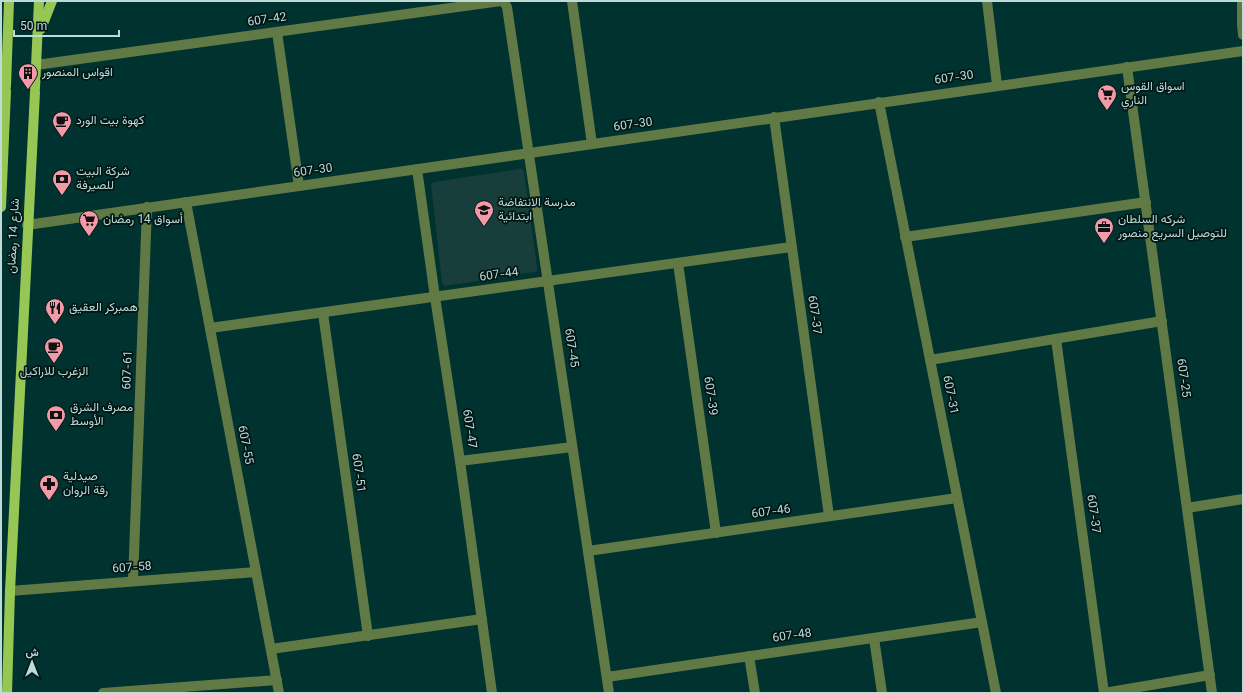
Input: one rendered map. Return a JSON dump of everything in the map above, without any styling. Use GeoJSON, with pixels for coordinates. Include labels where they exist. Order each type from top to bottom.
{"type":"FeatureCollection","features":[{"type":"Feature","properties":{"kind":"main road","name":"شارع 14 رمضان"},"geometry":{"type":"LineString","coordinates":[[1,207],[9,1]]}},
{"type":"Feature","properties":{"kind":"main road","name":"شارع 14 رمضان"},"geometry":{"type":"LineString","coordinates":[[7,693],[10,591],[39,1]]}},
{"type":"Feature","properties":{"kind":"main road"},"geometry":{"type":"LineString","coordinates":[[38,36],[52,1]]}},
{"type":"Feature","properties":{"kind":"main road"},"geometry":{"type":"LineString","coordinates":[[1,17],[8,35]]}},
{"type":"Feature","properties":{"kind":"street"},"geometry":{"type":"LineString","coordinates":[[572,1],[592,144]]}},
{"type":"Feature","properties":{"kind":"street"},"geometry":{"type":"LineString","coordinates":[[987,1],[997,85]]}},
{"type":"Feature","properties":{"kind":"street"},"geometry":{"type":"LineString","coordinates":[[1242,1],[1243,35]]}},
{"type":"Feature","properties":{"kind":"street","name":"607-42"},"geometry":{"type":"LineString","coordinates":[[36,65],[503,3]]}},
{"type":"Feature","properties":{"kind":"street","name":"607-45"},"geometry":{"type":"LineString","coordinates":[[503,3],[548,281],[609,693]]}},
{"type":"Feature","properties":{"kind":"street"},"geometry":{"type":"LineString","coordinates":[[277,32],[299,186]]}},
{"type":"Feature","properties":{"kind":"street","name":"607-30"},"geometry":{"type":"LineString","coordinates":[[27,225],[1243,51]]}},
{"type":"Feature","properties":{"kind":"street","name":"607-25"},"geometry":{"type":"LineString","coordinates":[[1127,67],[1212,693]]}},
{"type":"Feature","properties":{"kind":"street","name":"607-31"},"geometry":{"type":"LineString","coordinates":[[879,102],[996,693]]}},
{"type":"Feature","properties":{"kind":"street","name":"607-37"},"geometry":{"type":"LineString","coordinates":[[774,118],[829,516]]}},
{"type":"Feature","properties":{"kind":"street","name":"607-47"},"geometry":{"type":"LineString","coordinates":[[417,169],[492,693]]}},
{"type":"Feature","properties":{"kind":"street","name":"607-55"},"geometry":{"type":"LineString","coordinates":[[186,202],[279,693]]}},
{"type":"Feature","properties":{"kind":"street"},"geometry":{"type":"LineString","coordinates":[[905,237],[1146,202]]}},
{"type":"Feature","properties":{"kind":"street","name":"607-61"},"geometry":{"type":"LineString","coordinates":[[133,581],[147,207]]}},
{"type":"Feature","properties":{"kind":"street","name":"607-44"},"geometry":{"type":"LineString","coordinates":[[210,328],[791,247]]}},
{"type":"Feature","properties":{"kind":"street","name":"607-39"},"geometry":{"type":"LineString","coordinates":[[678,263],[716,533]]}},
{"type":"Feature","properties":{"kind":"street","name":"607-51"},"geometry":{"type":"LineString","coordinates":[[322,313],[368,636]]}},
{"type":"Feature","properties":{"kind":"street"},"geometry":{"type":"LineString","coordinates":[[930,360],[1162,321]]}},
{"type":"Feature","properties":{"kind":"street","name":"607-37"},"geometry":{"type":"LineString","coordinates":[[1056,339],[1104,693]]}},
{"type":"Feature","properties":{"kind":"street"},"geometry":{"type":"LineString","coordinates":[[460,461],[572,447]]}},
{"type":"Feature","properties":{"kind":"street","name":"607-46"},"geometry":{"type":"LineString","coordinates":[[588,551],[957,498]]}},
{"type":"Feature","properties":{"kind":"street"},"geometry":{"type":"LineString","coordinates":[[1187,508],[1243,499]]}},
{"type":"Feature","properties":{"kind":"street","name":"607-58"},"geometry":{"type":"LineString","coordinates":[[10,591],[256,572]]}},
{"type":"Feature","properties":{"kind":"street"},"geometry":{"type":"LineString","coordinates":[[271,650],[482,619]]}},
{"type":"Feature","properties":{"kind":"street","name":"607-48"},"geometry":{"type":"LineString","coordinates":[[606,676],[982,622]]}},
{"type":"Feature","properties":{"kind":"street"},"geometry":{"type":"LineString","coordinates":[[874,638],[882,693]]}},
{"type":"Feature","properties":{"kind":"street"},"geometry":{"type":"LineString","coordinates":[[749,656],[755,693]]}},
{"type":"Feature","properties":{"kind":"street"},"geometry":{"type":"LineString","coordinates":[[1104,693],[1210,675]]}},
{"type":"Feature","properties":{"kind":"street"},"geometry":{"type":"LineString","coordinates":[[103,693],[277,680]]}},
{"type":"Feature","properties":{"kind":"shaded area","name":"مدرسة الانتفاضة ابتدائية"},"geometry":{"type":"Polygon","coordinates":[[[523,169],[524,172],[537,271],[445,286],[442,283],[431,184],[434,182],[523,169]]]}},
{"type":"Feature","properties":{"kind":"place","name":"اقواس المنصور"},"geometry":{"type":"Point","coordinates":[28,90]}},
{"type":"Feature","properties":{"kind":"place","name":"اسواق القوس الناري"},"geometry":{"type":"Point","coordinates":[1107,111]}},
{"type":"Feature","properties":{"kind":"place","name":"كهوة بيت الورد"},"geometry":{"type":"Point","coordinates":[62,138]}},
{"type":"Feature","properties":{"kind":"place","name":"شركة البيت للصيرفة"},"geometry":{"type":"Point","coordinates":[62,196]}},
{"type":"Feature","properties":{"kind":"place","name":"مدرسة الانتفاضة ابتدائية"},"geometry":{"type":"Point","coordinates":[484,227]}},
{"type":"Feature","properties":{"kind":"place","name":"أسواق 14 رمضان"},"geometry":{"type":"Point","coordinates":[89,237]}},
{"type":"Feature","properties":{"kind":"place","name":"شركه السلطان للتوصيل السريع منصور"},"geometry":{"type":"Point","coordinates":[1104,244]}},
{"type":"Feature","properties":{"kind":"place","name":"همبركر العقيق"},"geometry":{"type":"Point","coordinates":[55,325]}},
{"type":"Feature","properties":{"kind":"place","name":"الزغرب للاراكيل"},"geometry":{"type":"Point","coordinates":[54,364]}},
{"type":"Feature","properties":{"kind":"place","name":"مصرف الشرق الأوسط"},"geometry":{"type":"Point","coordinates":[56,432]}},
{"type":"Feature","properties":{"kind":"place","name":"صيدلية رقة الروان"},"geometry":{"type":"Point","coordinates":[49,501]}}]}
